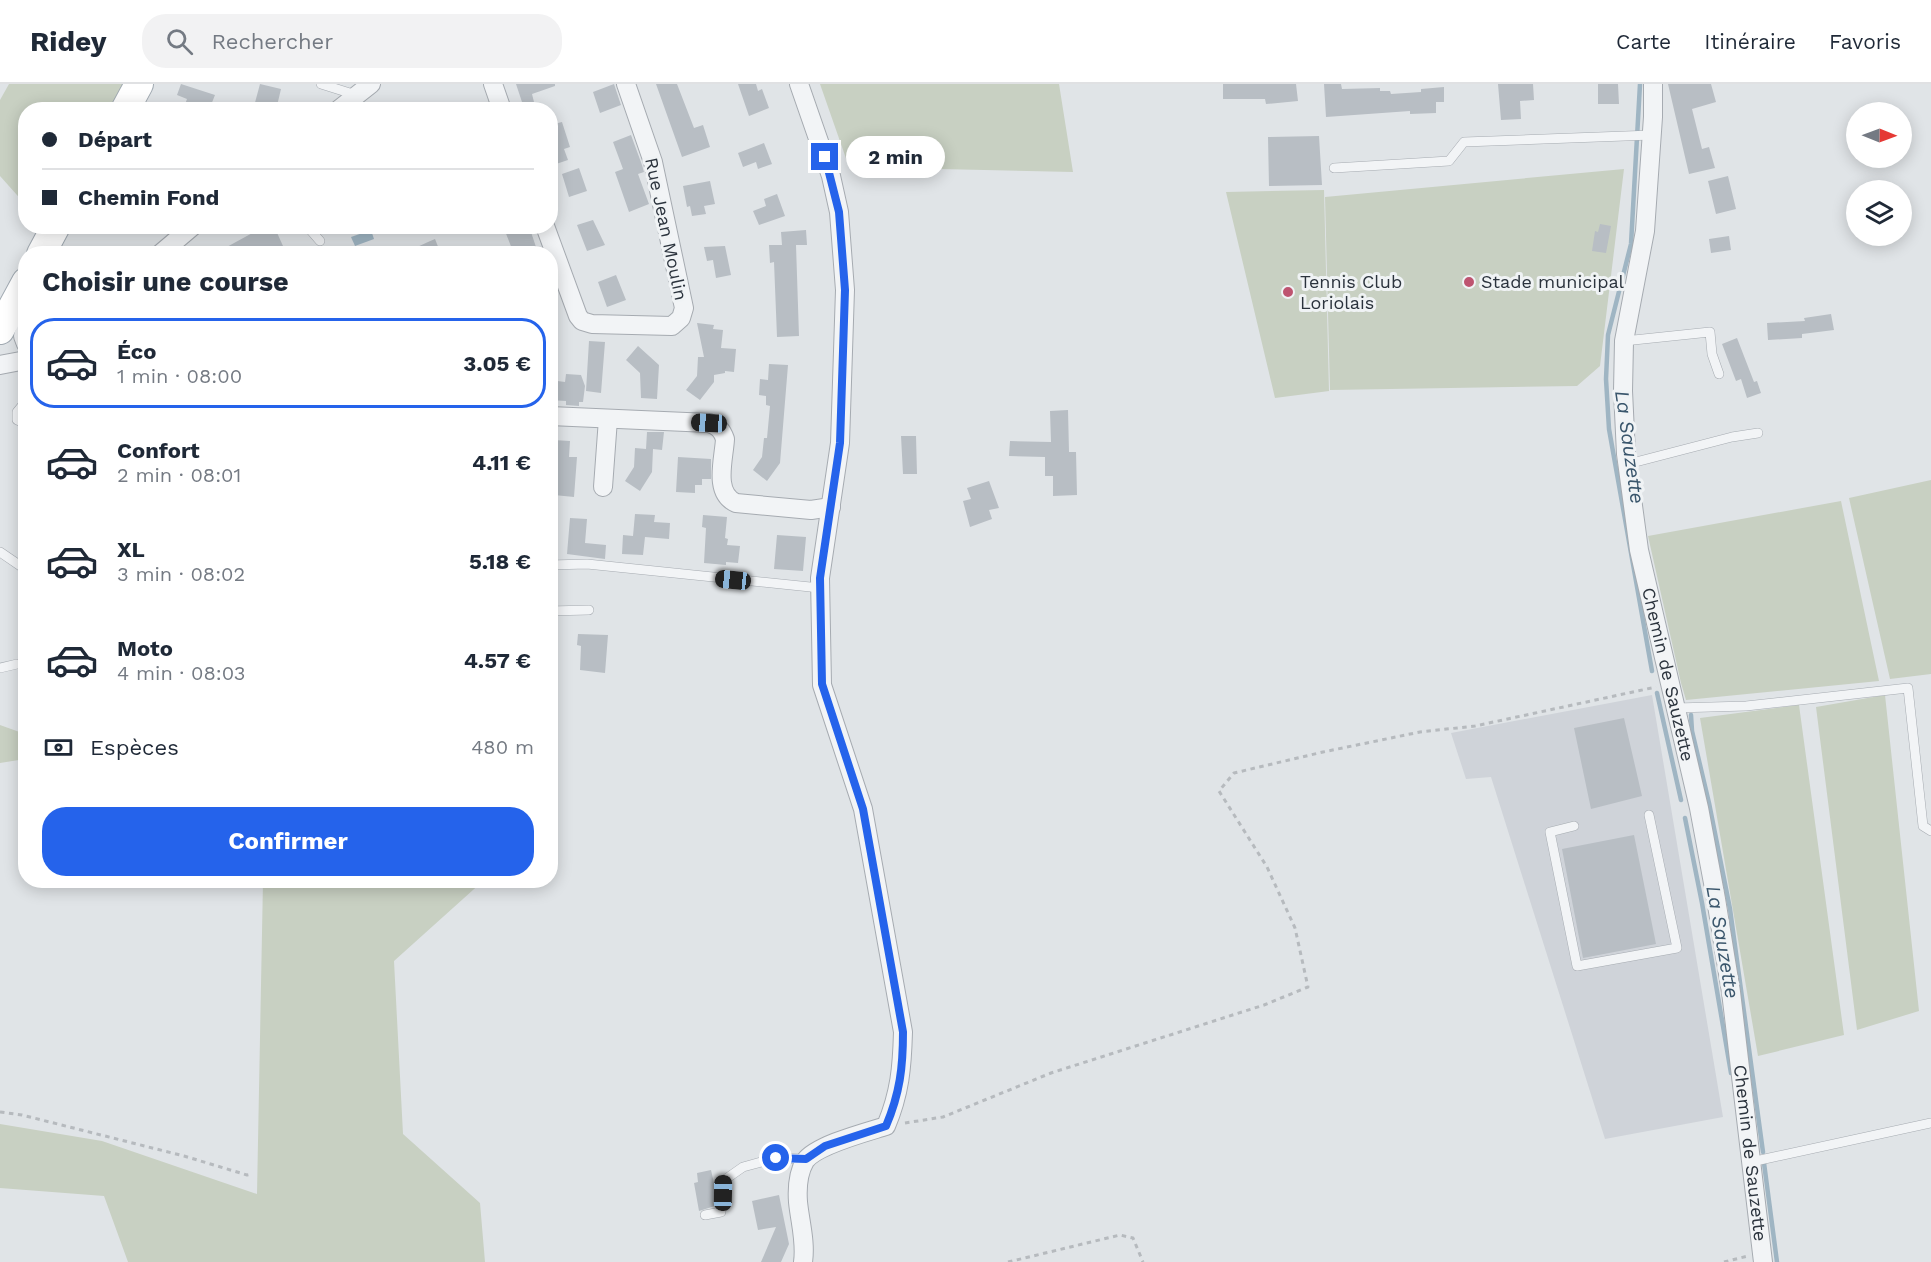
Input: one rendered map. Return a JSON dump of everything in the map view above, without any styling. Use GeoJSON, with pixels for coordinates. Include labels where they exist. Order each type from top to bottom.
{"type":"FeatureCollection","features":[{"type":"Feature","properties":{"kind":"main road"},"geometry":{"type":"LineString","coordinates":[[130,102],[140,84]]}},
{"type":"Feature","properties":{"kind":"main road"},"geometry":{"type":"LineString","coordinates":[[0,330],[18,297]]}},
{"type":"Feature","properties":{"kind":"street"},"geometry":{"type":"LineString","coordinates":[[348,102],[370,84]]}},
{"type":"Feature","properties":{"kind":"street"},"geometry":{"type":"LineString","coordinates":[[493,84],[499,102]]}},
{"type":"Feature","properties":{"kind":"street","name":"Rue Jean Moulin"},"geometry":{"type":"LineString","coordinates":[[558,261],[578,316],[582,321],[592,324],[672,326],[681,318],[684,308],[653,162],[626,84]]}},
{"type":"Feature","properties":{"kind":"street"},"geometry":{"type":"LineString","coordinates":[[799,84],[831,176],[840,223],[845,290],[840,443],[820,588],[822,684],[863,809],[903,1032],[902,1069],[896,1102],[886,1126],[825,1146],[806,1159],[798,1178],[798,1201],[805,1252],[803,1262]]}},
{"type":"Feature","properties":{"kind":"street","name":"Chemin de Sauzette"},"geometry":{"type":"LineString","coordinates":[[1653,84],[1645,231],[1624,341],[1623,391],[1628,464],[1640,550],[1699,808],[1716,899],[1731,992],[1762,1258]]}},
{"type":"Feature","properties":{"kind":"street"},"geometry":{"type":"LineString","coordinates":[[169,246],[184,234]]}},
{"type":"Feature","properties":{"kind":"street"},"geometry":{"type":"LineString","coordinates":[[0,365],[18,362]]}},
{"type":"Feature","properties":{"kind":"street"},"geometry":{"type":"LineString","coordinates":[[558,416],[709,423],[717,426],[723,432],[725,439],[722,484],[723,492],[728,500],[736,503],[811,510],[831,507]]}},
{"type":"Feature","properties":{"kind":"street"},"geometry":{"type":"LineString","coordinates":[[603,487],[608,419]]}},
{"type":"Feature","properties":{"kind":"lane"},"geometry":{"type":"LineString","coordinates":[[321,84],[356,96]]}},
{"type":"Feature","properties":{"kind":"lane"},"geometry":{"type":"LineString","coordinates":[[1334,168],[1449,161],[1464,142],[1652,135]]}},
{"type":"Feature","properties":{"kind":"lane"},"geometry":{"type":"LineString","coordinates":[[314,234],[320,241]]}},
{"type":"Feature","properties":{"kind":"lane"},"geometry":{"type":"LineString","coordinates":[[1624,341],[1710,332],[1712,354],[1719,374]]}},
{"type":"Feature","properties":{"kind":"lane"},"geometry":{"type":"LineString","coordinates":[[1628,464],[1732,437],[1758,434]]}},
{"type":"Feature","properties":{"kind":"lane"},"geometry":{"type":"LineString","coordinates":[[0,552],[18,564]]}},
{"type":"Feature","properties":{"kind":"lane"},"geometry":{"type":"LineString","coordinates":[[558,566],[587,564],[820,588]]}},
{"type":"Feature","properties":{"kind":"lane"},"geometry":{"type":"LineString","coordinates":[[558,610],[589,610]]}},
{"type":"Feature","properties":{"kind":"lane"},"geometry":{"type":"LineString","coordinates":[[0,668],[17,664]]}},
{"type":"Feature","properties":{"kind":"lane"},"geometry":{"type":"LineString","coordinates":[[1676,708],[1746,706],[1908,688],[1923,826],[1931,831]]}},
{"type":"Feature","properties":{"kind":"lane"},"geometry":{"type":"LineString","coordinates":[[1574,826],[1550,832],[1577,966],[1677,948],[1649,815]]}},
{"type":"Feature","properties":{"kind":"lane"},"geometry":{"type":"LineString","coordinates":[[1751,1162],[1931,1123]]}},
{"type":"Feature","properties":{"kind":"lane"},"geometry":{"type":"LineString","coordinates":[[705,1215],[721,1212],[723,1181],[743,1167],[776,1158],[806,1159]]}},
{"type":"Feature","properties":{"kind":"path"},"geometry":{"type":"LineString","coordinates":[[886,1126],[943,1118],[1052,1073],[1264,1005],[1308,987],[1295,928],[1267,867],[1219,791],[1234,773],[1420,732],[1475,726],[1669,684]]}},
{"type":"Feature","properties":{"kind":"path"},"geometry":{"type":"LineString","coordinates":[[0,1112],[22,1115],[184,1156],[247,1175],[252,1174]]}},
{"type":"Feature","properties":{"kind":"path"},"geometry":{"type":"LineString","coordinates":[[1008,1262],[1120,1235],[1133,1238],[1143,1262]]}},
{"type":"Feature","properties":{"kind":"path"},"geometry":{"type":"LineString","coordinates":[[1724,1262],[1762,1258]]}},
{"type":"Feature","properties":{"kind":"shaded area"},"geometry":{"type":"Polygon","coordinates":[[[9,84],[128,84],[118,102],[18,102],[18,196],[0,176],[0,100],[9,84]]]}},
{"type":"Feature","properties":{"kind":"shaded area"},"geometry":{"type":"Polygon","coordinates":[[[820,84],[1059,84],[1073,172],[849,167],[820,84]]]}},
{"type":"Feature","properties":{"kind":"shaded area","name":"Stade municipal"},"geometry":{"type":"Polygon","coordinates":[[[1624,169],[1600,366],[1577,386],[1330,390],[1325,197],[1624,169]]]}},
{"type":"Feature","properties":{"kind":"shaded area","name":"Tennis Club Loriolais"},"geometry":{"type":"Polygon","coordinates":[[[1324,190],[1329,391],[1275,398],[1226,192],[1324,190]]]}},
{"type":"Feature","properties":{"kind":"shaded area"},"geometry":{"type":"Polygon","coordinates":[[[1931,480],[1931,674],[1890,679],[1849,498],[1931,480]]]}},
{"type":"Feature","properties":{"kind":"shaded area"},"geometry":{"type":"Polygon","coordinates":[[[1841,501],[1879,681],[1686,700],[1648,536],[1841,501]]]}},
{"type":"Feature","properties":{"kind":"shaded area"},"geometry":{"type":"Polygon","coordinates":[[[1652,695],[1723,1117],[1605,1139],[1491,777],[1466,779],[1451,733],[1652,695]]]}},
{"type":"Feature","properties":{"kind":"shaded area"},"geometry":{"type":"Polygon","coordinates":[[[1885,695],[1919,1011],[1857,1030],[1816,707],[1885,695]]]}},
{"type":"Feature","properties":{"kind":"shaded area"},"geometry":{"type":"Polygon","coordinates":[[[1799,705],[1844,1035],[1758,1056],[1700,718],[1799,705]]]}},
{"type":"Feature","properties":{"kind":"shaded area"},"geometry":{"type":"Polygon","coordinates":[[[0,725],[18,731],[18,760],[0,763],[0,725]]]}},
{"type":"Feature","properties":{"kind":"shaded area"},"geometry":{"type":"Polygon","coordinates":[[[263,888],[475,888],[394,961],[403,1134],[480,1203],[485,1262],[128,1262],[104,1196],[0,1188],[0,1124],[102,1141],[257,1194],[263,888]]]}},
{"type":"Feature","properties":{"kind":"water"},"geometry":{"type":"Polygon","coordinates":[[[372,234],[374,239],[355,246],[351,237],[372,234]]]}},
{"type":"Feature","properties":{"kind":"building"},"geometry":{"type":"Polygon","coordinates":[[[181,84],[215,95],[212,102],[186,102],[187,99],[177,95],[181,84]]]}},
{"type":"Feature","properties":{"kind":"building"},"geometry":{"type":"Polygon","coordinates":[[[260,84],[281,89],[278,102],[255,102],[260,84]]]}},
{"type":"Feature","properties":{"kind":"building"},"geometry":{"type":"Polygon","coordinates":[[[516,84],[555,84],[555,86],[532,94],[534,102],[522,102],[516,84]]]}},
{"type":"Feature","properties":{"kind":"building"},"geometry":{"type":"Polygon","coordinates":[[[614,84],[621,105],[600,113],[593,92],[614,84]]]}},
{"type":"Feature","properties":{"kind":"building"},"geometry":{"type":"Polygon","coordinates":[[[656,84],[677,84],[694,128],[703,125],[710,147],[682,157],[656,84]]]}},
{"type":"Feature","properties":{"kind":"building"},"geometry":{"type":"Polygon","coordinates":[[[738,84],[756,84],[758,91],[762,89],[769,108],[749,116],[738,84]]]}},
{"type":"Feature","properties":{"kind":"building"},"geometry":{"type":"Polygon","coordinates":[[[1223,84],[1296,84],[1298,101],[1266,104],[1265,99],[1223,99],[1223,84]]]}},
{"type":"Feature","properties":{"kind":"building"},"geometry":{"type":"Polygon","coordinates":[[[1324,84],[1341,84],[1342,89],[1380,88],[1380,91],[1390,91],[1391,94],[1421,92],[1421,89],[1444,87],[1444,102],[1436,102],[1436,113],[1410,114],[1410,111],[1326,117],[1324,84]]]}},
{"type":"Feature","properties":{"kind":"building"},"geometry":{"type":"Polygon","coordinates":[[[1498,84],[1533,84],[1534,100],[1520,101],[1521,119],[1501,120],[1498,84]]]}},
{"type":"Feature","properties":{"kind":"building"},"geometry":{"type":"Polygon","coordinates":[[[1598,84],[1618,84],[1619,104],[1598,104],[1598,84]]]}},
{"type":"Feature","properties":{"kind":"building"},"geometry":{"type":"Polygon","coordinates":[[[1668,84],[1711,84],[1716,102],[1692,109],[1702,149],[1709,147],[1715,168],[1689,174],[1668,84]]]}},
{"type":"Feature","properties":{"kind":"building"},"geometry":{"type":"Polygon","coordinates":[[[562,122],[570,147],[564,149],[568,160],[558,163],[558,123],[562,122]]]}},
{"type":"Feature","properties":{"kind":"building"},"geometry":{"type":"Polygon","coordinates":[[[631,135],[644,172],[638,174],[649,204],[629,212],[615,172],[623,169],[613,142],[631,135]]]}},
{"type":"Feature","properties":{"kind":"building"},"geometry":{"type":"Polygon","coordinates":[[[1319,136],[1322,185],[1269,186],[1268,137],[1319,136]]]}},
{"type":"Feature","properties":{"kind":"building"},"geometry":{"type":"Polygon","coordinates":[[[764,143],[772,164],[758,169],[756,162],[743,167],[738,153],[764,143]]]}},
{"type":"Feature","properties":{"kind":"building"},"geometry":{"type":"Polygon","coordinates":[[[579,168],[587,191],[569,197],[562,174],[579,168]]]}},
{"type":"Feature","properties":{"kind":"building"},"geometry":{"type":"Polygon","coordinates":[[[1728,176],[1736,209],[1716,214],[1708,181],[1728,176]]]}},
{"type":"Feature","properties":{"kind":"building"},"geometry":{"type":"Polygon","coordinates":[[[710,181],[715,204],[704,206],[706,214],[692,216],[690,206],[687,207],[683,186],[710,181]]]}},
{"type":"Feature","properties":{"kind":"building"},"geometry":{"type":"Polygon","coordinates":[[[777,194],[785,216],[759,225],[753,211],[766,206],[764,199],[777,194]]]}},
{"type":"Feature","properties":{"kind":"building"},"geometry":{"type":"Polygon","coordinates":[[[593,220],[605,245],[587,251],[577,225],[593,220]]]}},
{"type":"Feature","properties":{"kind":"building"},"geometry":{"type":"Polygon","coordinates":[[[1600,224],[1611,226],[1606,253],[1592,251],[1595,231],[1598,232],[1600,224]]]}},
{"type":"Feature","properties":{"kind":"building"},"geometry":{"type":"Polygon","coordinates":[[[806,230],[807,245],[796,245],[799,336],[777,337],[774,262],[770,263],[769,245],[782,245],[781,232],[806,230]]]}},
{"type":"Feature","properties":{"kind":"building"},"geometry":{"type":"Polygon","coordinates":[[[250,234],[278,234],[283,246],[229,246],[250,234]]]}},
{"type":"Feature","properties":{"kind":"building"},"geometry":{"type":"Polygon","coordinates":[[[506,234],[532,234],[536,246],[511,246],[506,234]]]}},
{"type":"Feature","properties":{"kind":"building"},"geometry":{"type":"Polygon","coordinates":[[[1729,236],[1731,250],[1711,253],[1709,239],[1729,236]]]}},
{"type":"Feature","properties":{"kind":"building"},"geometry":{"type":"Polygon","coordinates":[[[435,239],[438,246],[419,246],[435,239]]]}},
{"type":"Feature","properties":{"kind":"building"},"geometry":{"type":"Polygon","coordinates":[[[725,246],[731,275],[716,278],[713,260],[707,261],[704,247],[725,246]]]}},
{"type":"Feature","properties":{"kind":"building"},"geometry":{"type":"Polygon","coordinates":[[[616,275],[626,300],[607,307],[598,282],[616,275]]]}},
{"type":"Feature","properties":{"kind":"building"},"geometry":{"type":"Polygon","coordinates":[[[1831,314],[1834,330],[1802,334],[1802,338],[1768,340],[1767,323],[1805,321],[1804,318],[1831,314]]]}},
{"type":"Feature","properties":{"kind":"building"},"geometry":{"type":"Polygon","coordinates":[[[697,323],[714,325],[713,329],[723,330],[721,348],[736,349],[734,372],[725,371],[725,373],[714,375],[714,382],[700,400],[686,390],[697,376],[698,357],[704,357],[697,323]]]}},
{"type":"Feature","properties":{"kind":"building"},"geometry":{"type":"Polygon","coordinates":[[[1737,338],[1754,382],[1757,381],[1761,393],[1747,398],[1741,379],[1736,381],[1722,344],[1737,338]]]}},
{"type":"Feature","properties":{"kind":"building"},"geometry":{"type":"Polygon","coordinates":[[[589,341],[605,342],[601,393],[586,391],[589,341]]]}},
{"type":"Feature","properties":{"kind":"building"},"geometry":{"type":"Polygon","coordinates":[[[638,346],[659,365],[657,399],[641,398],[640,373],[626,360],[638,346]]]}},
{"type":"Feature","properties":{"kind":"building"},"geometry":{"type":"Polygon","coordinates":[[[769,364],[788,365],[780,463],[767,481],[753,470],[762,457],[764,438],[767,438],[770,406],[766,405],[766,396],[759,395],[760,379],[768,380],[769,364]]]}},
{"type":"Feature","properties":{"kind":"building"},"geometry":{"type":"Polygon","coordinates":[[[566,374],[581,375],[585,386],[583,402],[579,402],[579,406],[566,405],[566,401],[558,400],[558,381],[565,382],[566,374]]]}},
{"type":"Feature","properties":{"kind":"building"},"geometry":{"type":"Polygon","coordinates":[[[1068,410],[1069,452],[1076,452],[1077,495],[1053,496],[1053,476],[1045,476],[1045,457],[1009,456],[1010,441],[1051,442],[1050,411],[1068,410]]]}},
{"type":"Feature","properties":{"kind":"building"},"geometry":{"type":"Polygon","coordinates":[[[647,432],[664,432],[662,450],[653,449],[652,472],[640,491],[625,481],[634,467],[635,448],[646,449],[647,432]]]}},
{"type":"Feature","properties":{"kind":"building"},"geometry":{"type":"Polygon","coordinates":[[[901,436],[916,436],[917,474],[903,474],[901,436]]]}},
{"type":"Feature","properties":{"kind":"building"},"geometry":{"type":"Polygon","coordinates":[[[558,440],[570,441],[569,457],[577,457],[574,497],[558,495],[558,440]]]}},
{"type":"Feature","properties":{"kind":"building"},"geometry":{"type":"Polygon","coordinates":[[[678,457],[711,459],[711,479],[702,479],[702,485],[695,485],[695,493],[676,492],[678,457]]]}},
{"type":"Feature","properties":{"kind":"building"},"geometry":{"type":"Polygon","coordinates":[[[989,481],[999,508],[989,510],[992,519],[970,527],[963,501],[971,499],[967,488],[989,481]]]}},
{"type":"Feature","properties":{"kind":"building"},"geometry":{"type":"Polygon","coordinates":[[[635,514],[655,515],[654,522],[670,523],[669,539],[645,537],[643,555],[622,554],[623,535],[633,536],[635,514]]]}},
{"type":"Feature","properties":{"kind":"building"},"geometry":{"type":"Polygon","coordinates":[[[703,515],[727,517],[725,538],[728,539],[727,545],[740,546],[738,563],[726,562],[726,565],[704,563],[706,528],[702,527],[703,515]]]}},
{"type":"Feature","properties":{"kind":"building"},"geometry":{"type":"Polygon","coordinates":[[[570,518],[587,519],[585,543],[606,545],[605,559],[567,554],[570,518]]]}},
{"type":"Feature","properties":{"kind":"building"},"geometry":{"type":"Polygon","coordinates":[[[777,535],[806,537],[803,571],[774,569],[777,535]]]}},
{"type":"Feature","properties":{"kind":"building"},"geometry":{"type":"Polygon","coordinates":[[[578,634],[608,635],[605,673],[580,670],[581,646],[577,645],[578,634]]]}},
{"type":"Feature","properties":{"kind":"building"},"geometry":{"type":"Polygon","coordinates":[[[1624,718],[1642,796],[1591,809],[1574,728],[1624,718]]]}},
{"type":"Feature","properties":{"kind":"building"},"geometry":{"type":"Polygon","coordinates":[[[1634,835],[1656,944],[1583,958],[1562,849],[1634,835]]]}},
{"type":"Feature","properties":{"kind":"building"},"geometry":{"type":"Polygon","coordinates":[[[711,1170],[716,1192],[715,1206],[699,1211],[694,1183],[698,1182],[697,1173],[711,1170]]]}},
{"type":"Feature","properties":{"kind":"building"},"geometry":{"type":"Polygon","coordinates":[[[779,1195],[789,1244],[781,1262],[761,1262],[776,1227],[758,1230],[752,1201],[779,1195]]]}},
{"type":"Feature","properties":{"kind":"waterway","name":"La Sauzette"},"geometry":{"type":"LineString","coordinates":[[1640,84],[1631,244],[1608,335],[1606,379],[1609,429],[1652,671]]}},
{"type":"Feature","properties":{"kind":"waterway","name":"La Sauzette"},"geometry":{"type":"LineString","coordinates":[[1657,693],[1681,800]]}},
{"type":"Feature","properties":{"kind":"waterway"},"geometry":{"type":"LineString","coordinates":[[1691,715],[1692,731],[1730,909],[1763,1152]]}},
{"type":"Feature","properties":{"kind":"waterway","name":"La Sauzette"},"geometry":{"type":"LineString","coordinates":[[1685,818],[1731,1073]]}},
{"type":"Feature","properties":{"kind":"waterway","name":"La Sauzette"},"geometry":{"type":"LineString","coordinates":[[1764,1163],[1777,1262]]}},
{"type":"Feature","properties":{"kind":"place","name":"Stade municipal"},"geometry":{"type":"Point","coordinates":[1469,282]}},
{"type":"Feature","properties":{"kind":"place","name":"Tennis Club Loriolais"},"geometry":{"type":"Point","coordinates":[1288,292]}},
{"type":"Feature","properties":{"kind":"route"},"geometry":{"type":"LineString","coordinates":[[776,1158],[806,1159],[825,1146],[886,1126],[896,1102],[902,1069],[903,1032],[863,809],[822,684],[820,578],[840,443],[845,290],[839,212],[825,157]]}}]}
